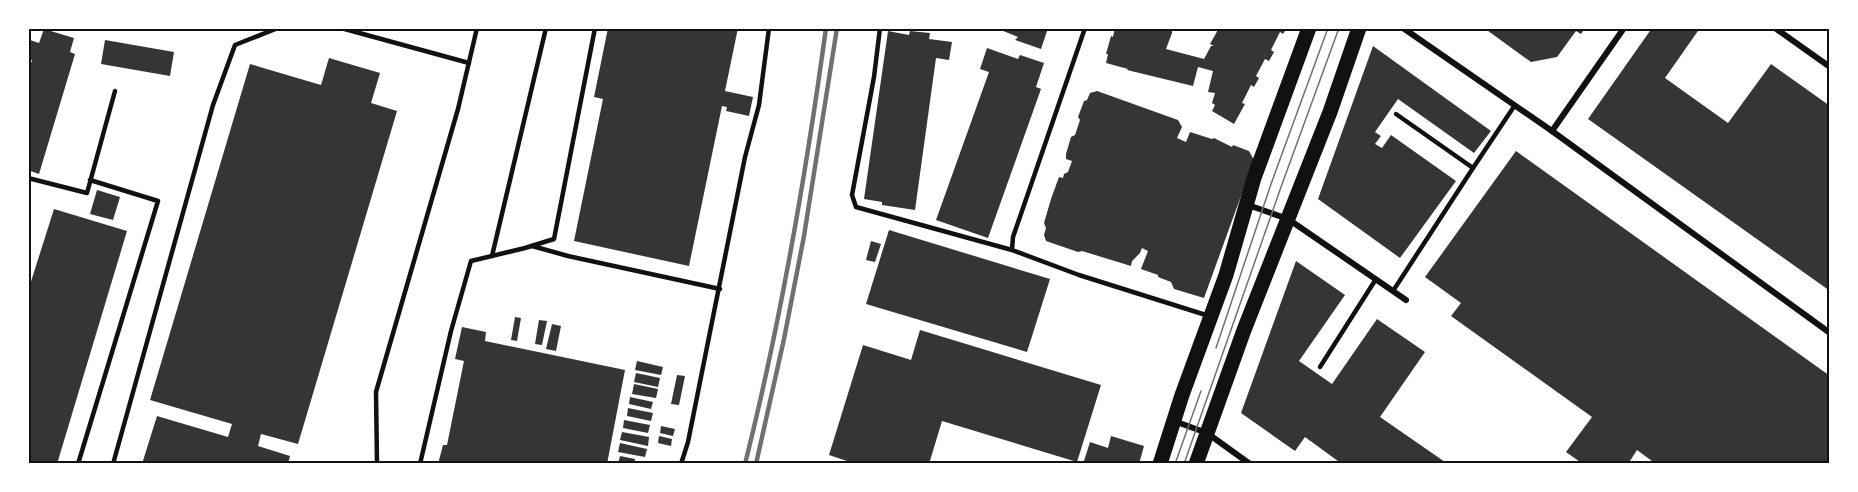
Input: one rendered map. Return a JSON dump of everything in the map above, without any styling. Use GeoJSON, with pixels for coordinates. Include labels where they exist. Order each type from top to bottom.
{"type":"FeatureCollection","features":[{"type":"Feature","properties":{"kind":"main road"},"geometry":{"type":"LineString","coordinates":[[1160,464],[1212,317],[1254,178],[1308,28]]}},
{"type":"Feature","properties":{"kind":"main road"},"geometry":{"type":"LineString","coordinates":[[1196,464],[1244,330],[1330,112],[1359,28]]}},
{"type":"Feature","properties":{"kind":"street"},"geometry":{"type":"LineString","coordinates":[[1403,28],[1552,131],[1830,333]]}},
{"type":"Feature","properties":{"kind":"street"},"geometry":{"type":"LineString","coordinates":[[1552,131],[1624,28]]}},
{"type":"Feature","properties":{"kind":"street"},"geometry":{"type":"LineString","coordinates":[[1775,28],[1830,67]]}},
{"type":"Feature","properties":{"kind":"street"},"geometry":{"type":"LineString","coordinates":[[1247,205],[1287,219],[1406,300]]}},
{"type":"Feature","properties":{"kind":"street"},"geometry":{"type":"LineString","coordinates":[[1174,421],[1207,433],[1251,464]]}},
{"type":"Feature","properties":{"kind":"lane"},"geometry":{"type":"LineString","coordinates":[[113,464],[213,105],[235,45],[278,28]]}},
{"type":"Feature","properties":{"kind":"lane"},"geometry":{"type":"LineString","coordinates":[[341,28],[469,63]]}},
{"type":"Feature","properties":{"kind":"lane"},"geometry":{"type":"LineString","coordinates":[[377,464],[376,392],[458,109],[477,28]]}},
{"type":"Feature","properties":{"kind":"lane"},"geometry":{"type":"LineString","coordinates":[[492,256],[546,28]]}},
{"type":"Feature","properties":{"kind":"lane"},"geometry":{"type":"LineString","coordinates":[[420,464],[451,331],[471,261],[554,239],[595,28]]}},
{"type":"Feature","properties":{"kind":"lane"},"geometry":{"type":"LineString","coordinates":[[681,464],[688,442],[720,289],[745,157],[759,105],[769,28]]}},
{"type":"Feature","properties":{"kind":"lane"},"geometry":{"type":"LineString","coordinates":[[880,28],[874,77],[852,195],[856,207],[1012,250],[1079,275],[1212,317]]}},
{"type":"Feature","properties":{"kind":"lane"},"geometry":{"type":"LineString","coordinates":[[1012,250],[1013,237],[1084,28]]}},
{"type":"Feature","properties":{"kind":"lane"},"geometry":{"type":"LineString","coordinates":[[28,178],[87,193],[115,91]]}},
{"type":"Feature","properties":{"kind":"lane"},"geometry":{"type":"LineString","coordinates":[[1393,291],[1515,105]]}},
{"type":"Feature","properties":{"kind":"lane"},"geometry":{"type":"LineString","coordinates":[[1396,114],[1473,168]]}},
{"type":"Feature","properties":{"kind":"lane"},"geometry":{"type":"LineString","coordinates":[[78,464],[158,201],[90,180]]}},
{"type":"Feature","properties":{"kind":"lane"},"geometry":{"type":"LineString","coordinates":[[532,246],[720,289]]}},
{"type":"Feature","properties":{"kind":"lane"},"geometry":{"type":"LineString","coordinates":[[1320,367],[1376,279]]}},
{"type":"Feature","properties":{"kind":"building"},"geometry":{"type":"Polygon","coordinates":[[[608,28],[738,28],[725,91],[753,97],[749,116],[726,111],[727,107],[722,106],[689,266],[574,241],[603,99],[594,97],[608,28]]]}},
{"type":"Feature","properties":{"kind":"building"},"geometry":{"type":"Polygon","coordinates":[[[996,28],[1048,28],[1041,49],[1015,40],[1018,37],[996,28]]]}},
{"type":"Feature","properties":{"kind":"building"},"geometry":{"type":"Polygon","coordinates":[[[1115,28],[1172,28],[1166,49],[1204,59],[1211,46],[1214,46],[1210,44],[1219,28],[1287,28],[1283,34],[1280,32],[1271,50],[1274,52],[1269,61],[1265,59],[1256,76],[1259,78],[1254,87],[1251,85],[1242,103],[1245,104],[1234,124],[1212,111],[1215,105],[1212,103],[1215,93],[1208,92],[1213,71],[1198,67],[1193,86],[1106,63],[1108,54],[1106,54],[1115,28]]]}},
{"type":"Feature","properties":{"kind":"building"},"geometry":{"type":"Polygon","coordinates":[[[1484,28],[1585,28],[1581,34],[1576,31],[1557,57],[1531,62],[1484,28]]]}},
{"type":"Feature","properties":{"kind":"building"},"geometry":{"type":"Polygon","coordinates":[[[1652,28],[1700,28],[1665,78],[1728,123],[1771,64],[1830,106],[1830,291],[1588,119],[1652,28]]]}},
{"type":"Feature","properties":{"kind":"building"},"geometry":{"type":"Polygon","coordinates":[[[44,29],[74,38],[70,52],[75,54],[39,174],[28,170],[28,72],[32,60],[28,59],[28,46],[30,40],[39,43],[44,29]]]}},
{"type":"Feature","properties":{"kind":"building"},"geometry":{"type":"Polygon","coordinates":[[[888,31],[909,35],[910,31],[930,33],[929,39],[952,42],[949,60],[936,58],[915,210],[882,205],[882,202],[864,199],[888,31]]]}},
{"type":"Feature","properties":{"kind":"building"},"geometry":{"type":"Polygon","coordinates":[[[105,40],[174,52],[170,76],[101,64],[105,40]]]}},
{"type":"Feature","properties":{"kind":"building"},"geometry":{"type":"Polygon","coordinates":[[[1373,46],[1491,131],[1474,153],[1398,99],[1375,132],[1381,136],[1375,144],[1382,148],[1391,135],[1456,181],[1400,258],[1318,199],[1373,46]]]}},
{"type":"Feature","properties":{"kind":"building"},"geometry":{"type":"Polygon","coordinates":[[[987,48],[1018,59],[1020,55],[1044,63],[1036,87],[1041,89],[988,238],[936,220],[989,72],[980,69],[987,48]]]}},
{"type":"Feature","properties":{"kind":"building"},"geometry":{"type":"Polygon","coordinates":[[[329,58],[380,73],[371,103],[397,111],[298,444],[261,434],[258,446],[290,456],[288,464],[142,464],[157,416],[228,437],[232,424],[150,400],[250,64],[321,85],[329,58]]]}},
{"type":"Feature","properties":{"kind":"building"},"geometry":{"type":"Polygon","coordinates":[[[1097,91],[1178,120],[1182,127],[1177,138],[1186,142],[1190,132],[1214,138],[1232,147],[1233,145],[1249,151],[1254,160],[1204,298],[1174,289],[1171,282],[1141,269],[1148,251],[1142,248],[1131,266],[1046,241],[1044,223],[1051,199],[1059,177],[1063,178],[1068,172],[1072,161],[1066,159],[1071,137],[1075,135],[1084,101],[1090,93],[1097,91]]]}},
{"type":"Feature","properties":{"kind":"building"},"geometry":{"type":"Polygon","coordinates":[[[1516,151],[1830,376],[1830,464],[1656,464],[1637,450],[1628,464],[1583,464],[1566,452],[1592,417],[1451,316],[1461,303],[1425,277],[1516,151]]]}},
{"type":"Feature","properties":{"kind":"building"},"geometry":{"type":"Polygon","coordinates":[[[97,190],[120,197],[113,220],[90,214],[97,190]]]}},
{"type":"Feature","properties":{"kind":"building"},"geometry":{"type":"Polygon","coordinates":[[[54,209],[127,231],[57,464],[28,464],[28,291],[54,209]]]}},
{"type":"Feature","properties":{"kind":"building"},"geometry":{"type":"Polygon","coordinates":[[[889,230],[1050,279],[1027,352],[866,304],[889,230]]]}},
{"type":"Feature","properties":{"kind":"building"},"geometry":{"type":"Polygon","coordinates":[[[871,241],[881,244],[875,262],[866,260],[871,241]]]}},
{"type":"Feature","properties":{"kind":"building"},"geometry":{"type":"Polygon","coordinates":[[[1296,261],[1345,295],[1299,361],[1332,384],[1377,319],[1425,352],[1380,417],[1445,462],[1444,464],[1342,464],[1305,437],[1295,451],[1241,413],[1296,261]]]}},
{"type":"Feature","properties":{"kind":"building"},"geometry":{"type":"Polygon","coordinates":[[[515,317],[521,318],[517,341],[511,340],[515,317]]]}},
{"type":"Feature","properties":{"kind":"building"},"geometry":{"type":"Polygon","coordinates":[[[539,320],[547,321],[542,345],[535,344],[539,320]]]}},
{"type":"Feature","properties":{"kind":"building"},"geometry":{"type":"Polygon","coordinates":[[[552,324],[561,326],[556,351],[546,349],[552,324]]]}},
{"type":"Feature","properties":{"kind":"building"},"geometry":{"type":"Polygon","coordinates":[[[462,327],[486,332],[485,341],[625,370],[607,464],[438,464],[443,445],[447,445],[464,361],[455,359],[462,327]]]}},
{"type":"Feature","properties":{"kind":"building"},"geometry":{"type":"Polygon","coordinates":[[[920,330],[1101,385],[1077,462],[942,421],[929,464],[856,464],[829,455],[863,345],[911,360],[920,330]]]}},
{"type":"Feature","properties":{"kind":"building"},"geometry":{"type":"Polygon","coordinates":[[[637,361],[663,367],[661,375],[635,370],[637,361]]]}},
{"type":"Feature","properties":{"kind":"building"},"geometry":{"type":"Polygon","coordinates":[[[636,373],[660,378],[658,387],[634,382],[636,373]]]}},
{"type":"Feature","properties":{"kind":"building"},"geometry":{"type":"Polygon","coordinates":[[[677,375],[685,376],[679,405],[671,404],[677,375]]]}},
{"type":"Feature","properties":{"kind":"building"},"geometry":{"type":"Polygon","coordinates":[[[634,384],[658,389],[656,398],[632,394],[634,384]]]}},
{"type":"Feature","properties":{"kind":"building"},"geometry":{"type":"Polygon","coordinates":[[[630,397],[653,402],[651,409],[629,404],[630,397]]]}},
{"type":"Feature","properties":{"kind":"building"},"geometry":{"type":"Polygon","coordinates":[[[628,408],[653,413],[651,421],[627,416],[628,408]]]}},
{"type":"Feature","properties":{"kind":"building"},"geometry":{"type":"Polygon","coordinates":[[[624,420],[650,425],[648,433],[623,428],[624,420]]]}},
{"type":"Feature","properties":{"kind":"building"},"geometry":{"type":"Polygon","coordinates":[[[661,426],[675,429],[673,436],[660,433],[661,426]]]}},
{"type":"Feature","properties":{"kind":"building"},"geometry":{"type":"Polygon","coordinates":[[[622,432],[649,437],[648,446],[620,440],[622,432]]]}},
{"type":"Feature","properties":{"kind":"building"},"geometry":{"type":"Polygon","coordinates":[[[659,436],[672,439],[671,446],[658,443],[659,436]]]}},
{"type":"Feature","properties":{"kind":"building"},"geometry":{"type":"Polygon","coordinates":[[[1111,436],[1144,446],[1139,464],[1083,464],[1090,442],[1108,448],[1111,436]]]}},
{"type":"Feature","properties":{"kind":"building"},"geometry":{"type":"Polygon","coordinates":[[[620,443],[647,449],[645,457],[618,452],[620,443]]]}},
{"type":"Feature","properties":{"kind":"building"},"geometry":{"type":"Polygon","coordinates":[[[620,456],[635,459],[634,464],[618,464],[620,456]]]}},
{"type":"Feature","properties":{"kind":"tram line"},"geometry":{"type":"LineString","coordinates":[[1216,348],[1271,184],[1328,28]]}},
{"type":"Feature","properties":{"kind":"tram line"},"geometry":{"type":"LineString","coordinates":[[1184,464],[1339,28]]}},
{"type":"Feature","properties":{"kind":"tram line"},"geometry":{"type":"LineString","coordinates":[[1175,464],[1201,391]]}},
{"type":"Feature","properties":{"kind":"railway"},"geometry":{"type":"LineString","coordinates":[[745,464],[792,247],[826,28]]}},
{"type":"Feature","properties":{"kind":"railway"},"geometry":{"type":"LineString","coordinates":[[756,464],[804,236],[837,28]]}}]}
